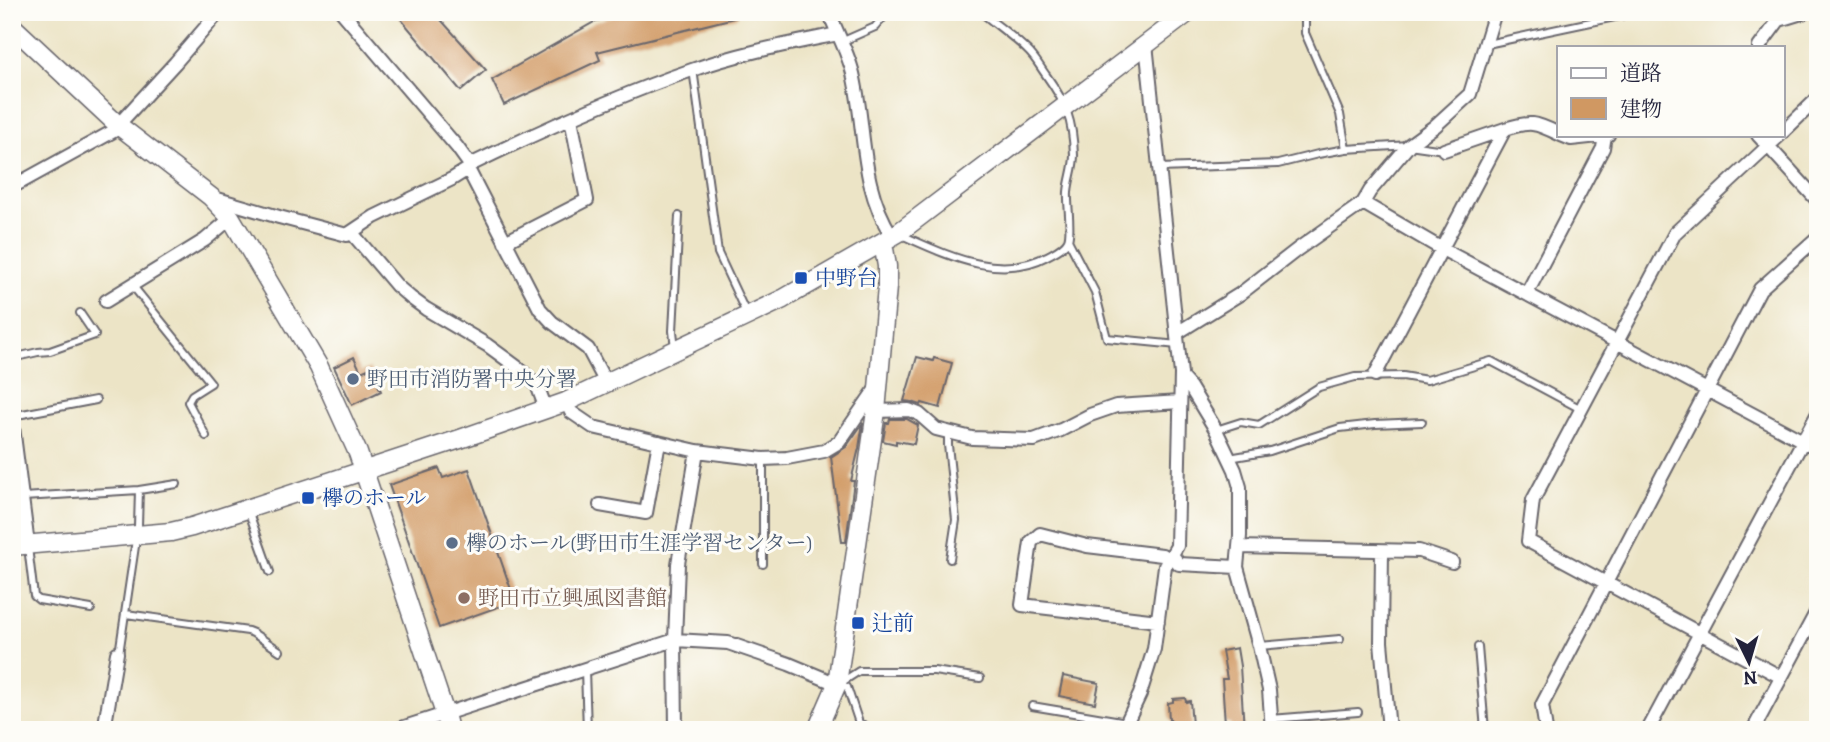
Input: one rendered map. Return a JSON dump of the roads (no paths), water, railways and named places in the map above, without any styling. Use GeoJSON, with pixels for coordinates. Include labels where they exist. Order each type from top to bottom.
{"type":"FeatureCollection","features":[{"type":"Feature","properties":{"kind":"street"},"geometry":{"type":"LineString","coordinates":[[12,187],[119,126],[219,12]]}},
{"type":"Feature","properties":{"kind":"street"},"geometry":{"type":"LineString","coordinates":[[342,12],[441,127],[469,167],[540,309],[552,322],[587,349],[606,383]]}},
{"type":"Feature","properties":{"kind":"street"},"geometry":{"type":"LineString","coordinates":[[817,730],[837,684],[876,411],[891,237],[867,172],[854,75],[829,12]]}},
{"type":"Feature","properties":{"kind":"street"},"geometry":{"type":"LineString","coordinates":[[12,418],[23,497],[20,545],[171,532],[192,527],[546,409],[566,402],[805,287],[891,237],[1189,12]]}},
{"type":"Feature","properties":{"kind":"street"},"geometry":{"type":"LineString","coordinates":[[1178,339],[1363,203],[1409,145],[1435,127],[1470,94],[1495,12]]}},
{"type":"Feature","properties":{"kind":"street"},"geometry":{"type":"LineString","coordinates":[[1760,46],[1779,20],[1805,12]]}},
{"type":"Feature","properties":{"kind":"street"},"geometry":{"type":"LineString","coordinates":[[12,26],[119,126],[211,197],[231,218],[318,367],[365,470],[447,722]]}},
{"type":"Feature","properties":{"kind":"street"},"geometry":{"type":"LineString","coordinates":[[211,197],[347,235],[374,217],[469,167],[638,90],[693,69],[775,46],[840,38]]}},
{"type":"Feature","properties":{"kind":"street"},"geometry":{"type":"LineString","coordinates":[[1125,726],[1140,694],[1154,649],[1165,566],[1177,546],[1181,377],[1146,44]]}},
{"type":"Feature","properties":{"kind":"street"},"geometry":{"type":"LineString","coordinates":[[1784,130],[1818,98]]}},
{"type":"Feature","properties":{"kind":"street"},"geometry":{"type":"LineString","coordinates":[[505,242],[587,200],[571,119]]}},
{"type":"Feature","properties":{"kind":"street"},"geometry":{"type":"LineString","coordinates":[[1444,150],[1518,125],[1536,124],[1557,133]]}},
{"type":"Feature","properties":{"kind":"street"},"geometry":{"type":"LineString","coordinates":[[1375,375],[1505,129]]}},
{"type":"Feature","properties":{"kind":"street"},"geometry":{"type":"LineString","coordinates":[[1564,136],[1571,139],[1598,136]]}},
{"type":"Feature","properties":{"kind":"street"},"geometry":{"type":"LineString","coordinates":[[1527,293],[1604,148],[1607,136]]}},
{"type":"Feature","properties":{"kind":"street"},"geometry":{"type":"LineString","coordinates":[[1759,136],[1818,201]]}},
{"type":"Feature","properties":{"kind":"street"},"geometry":{"type":"LineString","coordinates":[[1778,136],[1675,233],[1533,500],[1528,541],[1781,677]]}},
{"type":"Feature","properties":{"kind":"street"},"geometry":{"type":"LineString","coordinates":[[1363,203],[1441,249],[1818,449]]}},
{"type":"Feature","properties":{"kind":"street"},"geometry":{"type":"LineString","coordinates":[[106,301],[205,240],[231,218]]}},
{"type":"Feature","properties":{"kind":"street"},"geometry":{"type":"LineString","coordinates":[[352,233],[397,286],[411,298],[487,345],[537,385],[546,409]]}},
{"type":"Feature","properties":{"kind":"street"},"geometry":{"type":"LineString","coordinates":[[1546,730],[1542,705],[1760,289],[1818,237]]}},
{"type":"Feature","properties":{"kind":"street"},"geometry":{"type":"LineString","coordinates":[[1181,377],[1216,430],[1240,487],[1237,567],[1269,690],[1271,724]]}},
{"type":"Feature","properties":{"kind":"street"},"geometry":{"type":"LineString","coordinates":[[566,402],[571,412],[593,426],[697,451],[763,459],[787,458],[824,451],[839,442],[878,385]]}},
{"type":"Feature","properties":{"kind":"street"},"geometry":{"type":"LineString","coordinates":[[876,411],[909,410],[919,414],[936,429],[972,438],[1034,440],[1116,406],[1180,402]]}},
{"type":"Feature","properties":{"kind":"street"},"geometry":{"type":"LineString","coordinates":[[1648,730],[1818,413]]}},
{"type":"Feature","properties":{"kind":"street"},"geometry":{"type":"LineString","coordinates":[[600,505],[646,513],[659,442]]}},
{"type":"Feature","properties":{"kind":"street"},"geometry":{"type":"LineString","coordinates":[[676,730],[678,564],[697,451]]}},
{"type":"Feature","properties":{"kind":"street"},"geometry":{"type":"LineString","coordinates":[[1158,621],[1022,605],[1031,542],[1040,534],[1087,546],[1162,555],[1179,564],[1237,567]]}},
{"type":"Feature","properties":{"kind":"street"},"geometry":{"type":"LineString","coordinates":[[1239,547],[1419,551],[1451,562]]}},
{"type":"Feature","properties":{"kind":"street"},"geometry":{"type":"LineString","coordinates":[[1382,551],[1381,642],[1389,730]]}},
{"type":"Feature","properties":{"kind":"street"},"geometry":{"type":"LineString","coordinates":[[1754,730],[1818,609]]}},
{"type":"Feature","properties":{"kind":"street"},"geometry":{"type":"LineString","coordinates":[[396,730],[447,722],[584,670],[675,640],[728,643],[837,684]]}},
{"type":"Feature","properties":{"kind":"street"},"geometry":{"type":"LineString","coordinates":[[104,730],[117,653]]}},
{"type":"Feature","properties":{"kind":"lane"},"geometry":{"type":"LineString","coordinates":[[840,38],[875,27],[888,12]]}},
{"type":"Feature","properties":{"kind":"lane"},"geometry":{"type":"LineString","coordinates":[[891,237],[962,260],[994,267],[1019,267],[1041,260],[1060,249],[1068,240],[1068,188],[1074,154],[1066,107],[1056,88],[1027,50],[982,12]]}},
{"type":"Feature","properties":{"kind":"lane"},"geometry":{"type":"LineString","coordinates":[[1305,12],[1304,33],[1340,114],[1346,149]]}},
{"type":"Feature","properties":{"kind":"lane"},"geometry":{"type":"LineString","coordinates":[[1485,44],[1628,12]]}},
{"type":"Feature","properties":{"kind":"lane"},"geometry":{"type":"LineString","coordinates":[[693,69],[718,253],[748,315]]}},
{"type":"Feature","properties":{"kind":"lane"},"geometry":{"type":"LineString","coordinates":[[1158,168],[1278,164],[1346,149],[1409,145],[1444,150]]}},
{"type":"Feature","properties":{"kind":"lane"},"geometry":{"type":"LineString","coordinates":[[675,350],[673,331],[679,216]]}},
{"type":"Feature","properties":{"kind":"lane"},"geometry":{"type":"LineString","coordinates":[[1068,240],[1095,292],[1107,338],[1178,339]]}},
{"type":"Feature","properties":{"kind":"lane"},"geometry":{"type":"LineString","coordinates":[[132,285],[211,383],[192,395],[188,402],[206,436]]}},
{"type":"Feature","properties":{"kind":"lane"},"geometry":{"type":"LineString","coordinates":[[12,358],[50,351],[95,335],[80,313]]}},
{"type":"Feature","properties":{"kind":"lane"},"geometry":{"type":"LineString","coordinates":[[1216,430],[1241,422],[1259,425],[1319,387],[1355,377],[1404,376],[1427,380],[1491,361],[1581,409]]}},
{"type":"Feature","properties":{"kind":"lane"},"geometry":{"type":"LineString","coordinates":[[12,418],[96,400]]}},
{"type":"Feature","properties":{"kind":"lane"},"geometry":{"type":"LineString","coordinates":[[1229,458],[1270,450],[1339,428],[1422,422]]}},
{"type":"Feature","properties":{"kind":"lane"},"geometry":{"type":"LineString","coordinates":[[948,433],[956,520],[950,559]]}},
{"type":"Feature","properties":{"kind":"lane"},"geometry":{"type":"LineString","coordinates":[[763,459],[763,564]]}},
{"type":"Feature","properties":{"kind":"lane"},"geometry":{"type":"LineString","coordinates":[[23,497],[139,490],[177,484]]}},
{"type":"Feature","properties":{"kind":"lane"},"geometry":{"type":"LineString","coordinates":[[117,653],[120,654],[138,526],[139,490]]}},
{"type":"Feature","properties":{"kind":"lane"},"geometry":{"type":"LineString","coordinates":[[247,508],[270,572]]}},
{"type":"Feature","properties":{"kind":"lane"},"geometry":{"type":"LineString","coordinates":[[20,545],[33,596],[39,600],[90,609]]}},
{"type":"Feature","properties":{"kind":"lane"},"geometry":{"type":"LineString","coordinates":[[126,614],[248,631],[280,651]]}},
{"type":"Feature","properties":{"kind":"lane"},"geometry":{"type":"LineString","coordinates":[[1259,646],[1340,639]]}},
{"type":"Feature","properties":{"kind":"lane"},"geometry":{"type":"LineString","coordinates":[[1478,647],[1485,730]]}},
{"type":"Feature","properties":{"kind":"lane"},"geometry":{"type":"LineString","coordinates":[[584,670],[587,730]]}},
{"type":"Feature","properties":{"kind":"lane"},"geometry":{"type":"LineString","coordinates":[[837,684],[859,671],[934,671],[980,678]]}},
{"type":"Feature","properties":{"kind":"lane"},"geometry":{"type":"LineString","coordinates":[[837,684],[847,687],[859,723],[874,730]]}},
{"type":"Feature","properties":{"kind":"lane"},"geometry":{"type":"LineString","coordinates":[[1032,706],[1125,726]]}},
{"type":"Feature","properties":{"kind":"lane"},"geometry":{"type":"LineString","coordinates":[[1271,724],[1358,712]]}},
{"type":"Feature","properties":{"kind":"place","name":"中野台"},"geometry":{"type":"Point","coordinates":[801,278]}},
{"type":"Feature","properties":{"kind":"place","name":"野田市消防署中央分署"},"geometry":{"type":"Point","coordinates":[353,379]}},
{"type":"Feature","properties":{"kind":"place","name":"欅のホール"},"geometry":{"type":"Point","coordinates":[308,498]}},
{"type":"Feature","properties":{"kind":"place","name":"欅のホール(野田市生涯学習センター)"},"geometry":{"type":"Point","coordinates":[452,543]}},
{"type":"Feature","properties":{"kind":"place","name":"野田市立興風図書館"},"geometry":{"type":"Point","coordinates":[464,598]}},
{"type":"Feature","properties":{"kind":"place","name":"辻前"},"geometry":{"type":"Point","coordinates":[858,623]}}]}
